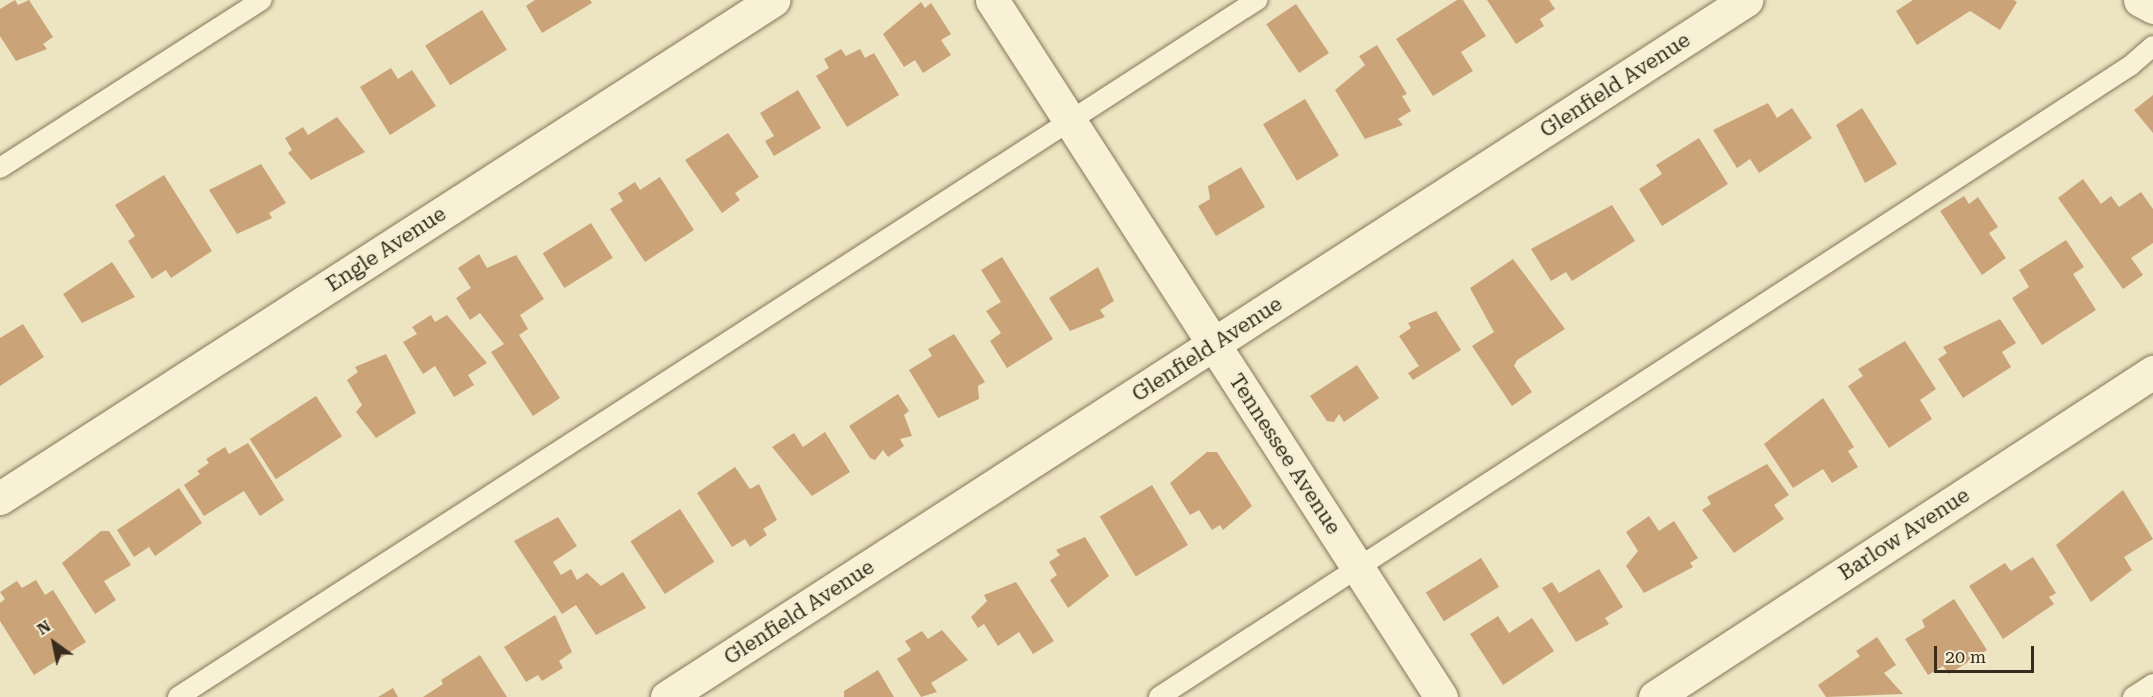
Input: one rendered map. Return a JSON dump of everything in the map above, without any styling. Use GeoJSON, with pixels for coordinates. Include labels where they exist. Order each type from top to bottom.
{"type":"FeatureCollection","features":[{"type":"Feature","properties":{"kind":"street","name":"Engle Avenue"},"geometry":{"type":"LineString","coordinates":[[0,498],[773,0]]}},
{"type":"Feature","properties":{"kind":"street","name":"Tennessee Avenue"},"geometry":{"type":"LineString","coordinates":[[993,0],[1441,697]]}},
{"type":"Feature","properties":{"kind":"street","name":"Glenfield Avenue"},"geometry":{"type":"LineString","coordinates":[[667,697],[1746,0]]}},
{"type":"Feature","properties":{"kind":"street"},"geometry":{"type":"LineString","coordinates":[[2140,0],[2153,7]]}},
{"type":"Feature","properties":{"kind":"street","name":"Barlow Avenue"},"geometry":{"type":"LineString","coordinates":[[1655,697],[2153,372]]}},
{"type":"Feature","properties":{"kind":"lane"},"geometry":{"type":"LineString","coordinates":[[0,168],[262,0]]}},
{"type":"Feature","properties":{"kind":"lane"},"geometry":{"type":"LineString","coordinates":[[178,697],[1257,0]]}},
{"type":"Feature","properties":{"kind":"lane"},"geometry":{"type":"LineString","coordinates":[[1159,697],[2130,66],[2153,46]]}},
{"type":"Feature","properties":{"kind":"lane"},"geometry":{"type":"LineString","coordinates":[[2133,697],[2153,684]]}},
{"type":"Feature","properties":{"kind":"building"},"geometry":{"type":"Polygon","coordinates":[[[15,0],[18,5],[29,0],[53,37],[43,44],[47,49],[16,61],[0,36],[0,9],[15,0]]]}},
{"type":"Feature","properties":{"kind":"building"},"geometry":{"type":"Polygon","coordinates":[[[535,0],[590,0],[592,3],[542,33],[526,6],[535,0]]]}},
{"type":"Feature","properties":{"kind":"building"},"geometry":{"type":"Polygon","coordinates":[[[1457,0],[1463,0],[1486,36],[1461,52],[1473,71],[1433,96],[1396,39],[1457,0]]]}},
{"type":"Feature","properties":{"kind":"building"},"geometry":{"type":"Polygon","coordinates":[[[1487,0],[1549,0],[1555,9],[1540,19],[1544,26],[1516,44],[1487,0]]]}},
{"type":"Feature","properties":{"kind":"building"},"geometry":{"type":"Polygon","coordinates":[[[1913,0],[2014,0],[2017,2],[2000,30],[1970,11],[1917,45],[1896,11],[1913,0]]]}},
{"type":"Feature","properties":{"kind":"building"},"geometry":{"type":"Polygon","coordinates":[[[921,2],[925,8],[931,3],[951,34],[941,40],[951,55],[923,73],[915,60],[904,67],[883,34],[921,2]]]}},
{"type":"Feature","properties":{"kind":"building"},"geometry":{"type":"Polygon","coordinates":[[[1296,4],[1329,53],[1299,73],[1266,24],[1296,4]]]}},
{"type":"Feature","properties":{"kind":"building"},"geometry":{"type":"Polygon","coordinates":[[[482,10],[507,50],[450,85],[425,46],[482,10]]]}},
{"type":"Feature","properties":{"kind":"building"},"geometry":{"type":"Polygon","coordinates":[[[1377,45],[1407,94],[1402,96],[1411,111],[1398,119],[1403,125],[1365,139],[1335,90],[1365,65],[1359,56],[1377,45]]]}},
{"type":"Feature","properties":{"kind":"building"},"geometry":{"type":"Polygon","coordinates":[[[841,49],[846,56],[860,49],[865,58],[874,53],[899,95],[847,127],[816,76],[829,68],[824,59],[841,49]]]}},
{"type":"Feature","properties":{"kind":"building"},"geometry":{"type":"Polygon","coordinates":[[[391,68],[398,79],[412,70],[436,106],[390,135],[360,87],[391,68]]]}},
{"type":"Feature","properties":{"kind":"building"},"geometry":{"type":"Polygon","coordinates":[[[798,90],[821,128],[774,156],[765,141],[774,136],[760,113],[798,90]]]}},
{"type":"Feature","properties":{"kind":"building"},"geometry":{"type":"Polygon","coordinates":[[[2153,95],[2153,133],[2134,110],[2153,95]]]}},
{"type":"Feature","properties":{"kind":"building"},"geometry":{"type":"Polygon","coordinates":[[[1305,99],[1339,156],[1297,181],[1263,124],[1305,99]]]}},
{"type":"Feature","properties":{"kind":"building"},"geometry":{"type":"Polygon","coordinates":[[[1768,103],[1777,118],[1792,108],[1812,138],[1759,173],[1750,159],[1737,168],[1713,130],[1768,103]]]}},
{"type":"Feature","properties":{"kind":"building"},"geometry":{"type":"Polygon","coordinates":[[[1862,108],[1897,164],[1865,183],[1836,125],[1862,108]]]}},
{"type":"Feature","properties":{"kind":"building"},"geometry":{"type":"Polygon","coordinates":[[[337,117],[365,152],[311,180],[288,153],[292,150],[285,138],[303,127],[308,135],[337,117]]]}},
{"type":"Feature","properties":{"kind":"building"},"geometry":{"type":"Polygon","coordinates":[[[728,133],[759,177],[735,193],[740,200],[722,213],[685,160],[728,133]]]}},
{"type":"Feature","properties":{"kind":"building"},"geometry":{"type":"Polygon","coordinates":[[[1699,138],[1728,184],[1662,226],[1639,189],[1662,174],[1656,165],[1699,138]]]}},
{"type":"Feature","properties":{"kind":"building"},"geometry":{"type":"Polygon","coordinates":[[[261,164],[286,203],[269,213],[272,218],[237,234],[209,190],[261,164]]]}},
{"type":"Feature","properties":{"kind":"building"},"geometry":{"type":"Polygon","coordinates":[[[1241,167],[1265,207],[1216,236],[1198,206],[1210,199],[1208,186],[1241,167]]]}},
{"type":"Feature","properties":{"kind":"building"},"geometry":{"type":"Polygon","coordinates":[[[164,175],[212,251],[171,278],[166,270],[152,279],[128,241],[135,236],[115,205],[164,175]]]}},
{"type":"Feature","properties":{"kind":"building"},"geometry":{"type":"Polygon","coordinates":[[[660,177],[694,230],[645,262],[610,209],[623,201],[618,193],[635,182],[640,190],[660,177]]]}},
{"type":"Feature","properties":{"kind":"building"},"geometry":{"type":"Polygon","coordinates":[[[2083,179],[2101,204],[2111,196],[2119,207],[2141,192],[2153,209],[2153,243],[2131,258],[2143,275],[2123,289],[2058,198],[2083,179]]]}},
{"type":"Feature","properties":{"kind":"building"},"geometry":{"type":"Polygon","coordinates":[[[1964,196],[1969,204],[1978,197],[1998,227],[1989,233],[2006,258],[1982,275],[1940,211],[1964,196]]]}},
{"type":"Feature","properties":{"kind":"building"},"geometry":{"type":"Polygon","coordinates":[[[1612,205],[1635,241],[1572,281],[1566,272],[1551,281],[1531,249],[1612,205]]]}},
{"type":"Feature","properties":{"kind":"building"},"geometry":{"type":"Polygon","coordinates":[[[591,223],[613,258],[564,288],[543,253],[591,223]]]}},
{"type":"Feature","properties":{"kind":"building"},"geometry":{"type":"Polygon","coordinates":[[[2066,240],[2084,267],[2073,274],[2096,310],[2042,345],[2012,298],[2029,287],[2019,270],[2066,240]]]}},
{"type":"Feature","properties":{"kind":"building"},"geometry":{"type":"Polygon","coordinates":[[[479,254],[487,268],[516,255],[544,299],[520,315],[528,329],[519,335],[560,398],[533,416],[491,352],[504,344],[480,313],[470,320],[456,298],[471,288],[458,268],[479,254]]]}},
{"type":"Feature","properties":{"kind":"building"},"geometry":{"type":"Polygon","coordinates":[[[1002,257],[1053,339],[1007,368],[990,341],[1001,333],[986,311],[1001,302],[981,270],[1002,257]]]}},
{"type":"Feature","properties":{"kind":"building"},"geometry":{"type":"Polygon","coordinates":[[[1513,259],[1565,329],[1517,360],[1514,366],[1532,392],[1512,406],[1472,346],[1494,332],[1470,288],[1513,259]]]}},
{"type":"Feature","properties":{"kind":"building"},"geometry":{"type":"Polygon","coordinates":[[[112,262],[135,297],[82,323],[63,294],[112,262]]]}},
{"type":"Feature","properties":{"kind":"building"},"geometry":{"type":"Polygon","coordinates":[[[1098,267],[1114,301],[1100,310],[1105,317],[1070,331],[1049,298],[1098,267]]]}},
{"type":"Feature","properties":{"kind":"building"},"geometry":{"type":"Polygon","coordinates":[[[1436,311],[1461,350],[1413,380],[1408,373],[1419,366],[1399,336],[1411,328],[1408,323],[1436,311]]]}},
{"type":"Feature","properties":{"kind":"building"},"geometry":{"type":"Polygon","coordinates":[[[431,315],[435,322],[447,315],[487,363],[468,375],[474,385],[454,397],[435,366],[423,374],[403,342],[417,334],[412,327],[431,315]]]}},
{"type":"Feature","properties":{"kind":"building"},"geometry":{"type":"Polygon","coordinates":[[[2000,319],[2016,343],[2002,352],[2011,367],[1963,398],[1938,359],[1947,353],[1943,347],[2000,319]]]}},
{"type":"Feature","properties":{"kind":"building"},"geometry":{"type":"Polygon","coordinates":[[[23,324],[44,357],[0,386],[0,338],[23,324]]]}},
{"type":"Feature","properties":{"kind":"building"},"geometry":{"type":"Polygon","coordinates":[[[954,334],[985,382],[978,386],[979,399],[938,418],[909,370],[932,356],[928,349],[954,334]]]}},
{"type":"Feature","properties":{"kind":"building"},"geometry":{"type":"Polygon","coordinates":[[[1905,341],[1936,389],[1920,400],[1932,419],[1889,448],[1848,386],[1863,376],[1858,369],[1905,341]]]}},
{"type":"Feature","properties":{"kind":"building"},"geometry":{"type":"Polygon","coordinates":[[[386,354],[416,413],[376,438],[356,412],[362,405],[347,380],[358,372],[355,367],[386,354]]]}},
{"type":"Feature","properties":{"kind":"building"},"geometry":{"type":"Polygon","coordinates":[[[1357,365],[1379,398],[1344,422],[1339,414],[1334,422],[1327,421],[1310,396],[1357,365]]]}},
{"type":"Feature","properties":{"kind":"building"},"geometry":{"type":"Polygon","coordinates":[[[898,394],[909,411],[904,415],[912,436],[900,439],[904,446],[888,457],[883,450],[875,460],[870,458],[849,426],[898,394]]]}},
{"type":"Feature","properties":{"kind":"building"},"geometry":{"type":"Polygon","coordinates":[[[316,396],[342,436],[276,479],[250,439],[316,396]]]}},
{"type":"Feature","properties":{"kind":"building"},"geometry":{"type":"Polygon","coordinates":[[[1823,398],[1854,447],[1848,451],[1858,467],[1832,483],[1823,469],[1793,488],[1764,444],[1823,398]]]}},
{"type":"Feature","properties":{"kind":"building"},"geometry":{"type":"Polygon","coordinates":[[[825,432],[850,472],[812,496],[772,447],[794,433],[803,447],[825,432]]]}},
{"type":"Feature","properties":{"kind":"building"},"geometry":{"type":"Polygon","coordinates":[[[248,443],[284,500],[260,516],[244,491],[204,516],[184,485],[200,474],[197,471],[209,463],[206,459],[225,447],[229,454],[248,443]]]}},
{"type":"Feature","properties":{"kind":"building"},"geometry":{"type":"Polygon","coordinates":[[[1207,452],[1217,452],[1252,506],[1223,530],[1220,525],[1212,530],[1199,510],[1190,515],[1170,483],[1207,452]]]}},
{"type":"Feature","properties":{"kind":"building"},"geometry":{"type":"Polygon","coordinates":[[[1767,464],[1789,495],[1774,505],[1784,519],[1734,553],[1702,510],[1711,504],[1707,497],[1767,464]]]}},
{"type":"Feature","properties":{"kind":"building"},"geometry":{"type":"Polygon","coordinates":[[[735,467],[750,489],[759,484],[777,520],[763,529],[767,535],[750,547],[745,539],[732,547],[697,493],[735,467]]]}},
{"type":"Feature","properties":{"kind":"building"},"geometry":{"type":"Polygon","coordinates":[[[1152,485],[1188,545],[1136,576],[1100,516],[1152,485]]]}},
{"type":"Feature","properties":{"kind":"building"},"geometry":{"type":"Polygon","coordinates":[[[179,488],[202,523],[155,556],[149,547],[134,557],[117,530],[179,488]]]}},
{"type":"Feature","properties":{"kind":"building"},"geometry":{"type":"Polygon","coordinates":[[[2123,490],[2153,539],[2124,557],[2132,570],[2091,602],[2056,545],[2123,490]]]}},
{"type":"Feature","properties":{"kind":"building"},"geometry":{"type":"Polygon","coordinates":[[[680,509],[714,562],[665,594],[631,541],[680,509]]]}},
{"type":"Feature","properties":{"kind":"building"},"geometry":{"type":"Polygon","coordinates":[[[1649,516],[1659,531],[1674,521],[1698,558],[1690,563],[1693,567],[1644,593],[1626,566],[1638,551],[1626,532],[1649,516]]]}},
{"type":"Feature","properties":{"kind":"building"},"geometry":{"type":"Polygon","coordinates":[[[558,517],[577,546],[553,562],[561,575],[571,569],[577,580],[587,573],[601,586],[623,572],[646,608],[596,635],[576,605],[562,614],[514,541],[558,517]]]}},
{"type":"Feature","properties":{"kind":"building"},"geometry":{"type":"Polygon","coordinates":[[[101,531],[109,531],[131,565],[104,581],[116,600],[95,614],[62,563],[101,531]]]}},
{"type":"Feature","properties":{"kind":"building"},"geometry":{"type":"Polygon","coordinates":[[[1085,537],[1109,576],[1068,608],[1050,580],[1057,575],[1049,562],[1060,555],[1056,550],[1085,537]]]}},
{"type":"Feature","properties":{"kind":"building"},"geometry":{"type":"Polygon","coordinates":[[[2033,557],[2056,593],[2049,597],[2054,604],[2003,639],[1969,586],[2005,563],[2011,571],[2033,557]]]}},
{"type":"Feature","properties":{"kind":"building"},"geometry":{"type":"Polygon","coordinates":[[[1481,558],[1499,587],[1444,621],[1426,592],[1481,558]]]}},
{"type":"Feature","properties":{"kind":"building"},"geometry":{"type":"Polygon","coordinates":[[[1599,569],[1623,607],[1605,618],[1609,624],[1576,642],[1542,588],[1552,582],[1559,593],[1599,569]]]}},
{"type":"Feature","properties":{"kind":"building"},"geometry":{"type":"Polygon","coordinates":[[[36,580],[45,595],[53,590],[86,642],[34,675],[0,621],[0,603],[5,599],[0,592],[17,581],[22,588],[36,580]]]}},
{"type":"Feature","properties":{"kind":"building"},"geometry":{"type":"Polygon","coordinates":[[[1016,582],[1054,641],[1033,654],[1019,632],[998,646],[984,624],[978,628],[971,617],[987,601],[984,595],[1016,582]]]}},
{"type":"Feature","properties":{"kind":"building"},"geometry":{"type":"Polygon","coordinates":[[[1954,599],[1987,650],[1949,674],[1943,666],[1928,675],[1905,639],[1925,627],[1922,620],[1954,599]]]}},
{"type":"Feature","properties":{"kind":"building"},"geometry":{"type":"Polygon","coordinates":[[[555,615],[572,652],[559,661],[563,668],[542,681],[538,675],[526,682],[504,647],[555,615]]]}},
{"type":"Feature","properties":{"kind":"building"},"geometry":{"type":"Polygon","coordinates":[[[1498,616],[1509,633],[1532,618],[1554,651],[1503,685],[1470,634],[1498,616]]]}},
{"type":"Feature","properties":{"kind":"building"},"geometry":{"type":"Polygon","coordinates":[[[942,630],[968,660],[931,683],[937,692],[921,697],[897,659],[911,650],[905,641],[922,631],[928,639],[942,630]]]}},
{"type":"Feature","properties":{"kind":"building"},"geometry":{"type":"Polygon","coordinates":[[[1877,637],[1896,665],[1884,673],[1903,694],[1826,697],[1818,685],[1860,656],[1856,651],[1877,637]]]}},
{"type":"Feature","properties":{"kind":"building"},"geometry":{"type":"Polygon","coordinates":[[[480,655],[507,697],[423,697],[443,684],[441,680],[480,655]]]}},
{"type":"Feature","properties":{"kind":"building"},"geometry":{"type":"Polygon","coordinates":[[[878,670],[894,697],[844,697],[844,691],[878,670]]]}},
{"type":"Feature","properties":{"kind":"building"},"geometry":{"type":"Polygon","coordinates":[[[393,688],[398,697],[378,697],[393,688]]]}}]}
